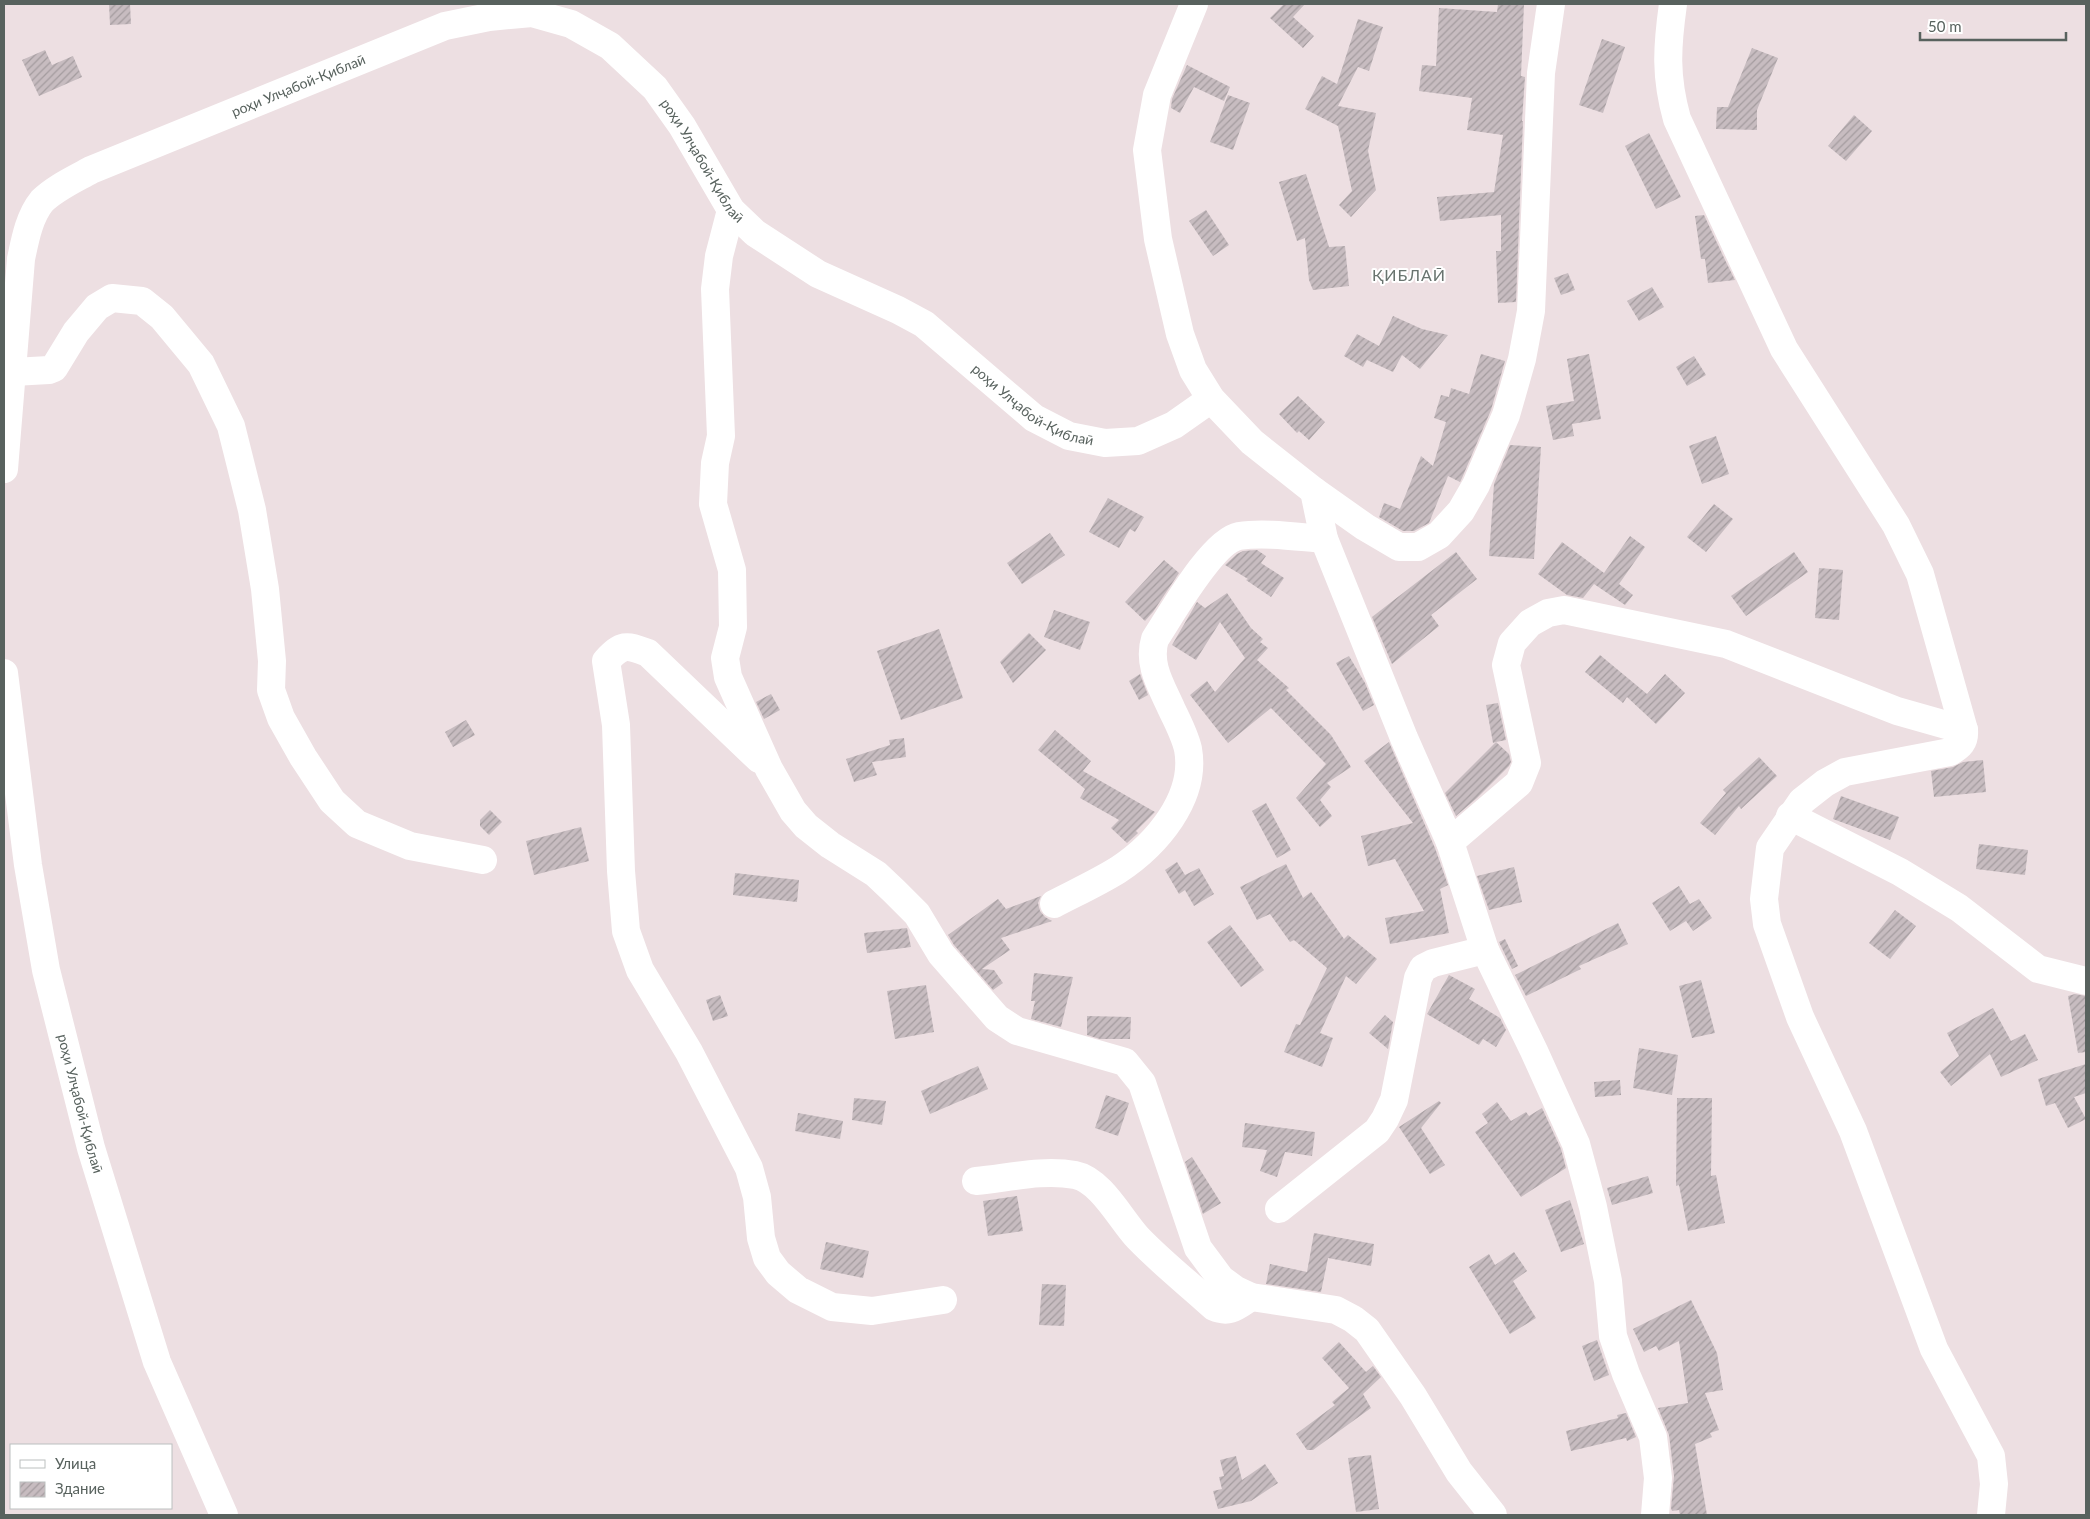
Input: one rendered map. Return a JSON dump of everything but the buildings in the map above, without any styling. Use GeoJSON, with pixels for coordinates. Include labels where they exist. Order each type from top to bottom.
{"type":"FeatureCollection","features":[{"type":"Feature","properties":{"kind":"street"},"geometry":{"type":"LineString","coordinates":[[1194,4],[1156,95],[1147,150],[1158,239],[1180,334],[1193,370],[1211,399],[1252,442],[1314,490],[1399,547],[1418,547],[1440,535],[1462,511],[1476,485],[1506,415],[1522,359],[1531,311],[1541,73],[1551,4]]}},
{"type":"Feature","properties":{"kind":"street"},"geometry":{"type":"LineString","coordinates":[[1673,4],[1669,33],[1668,64],[1669,90],[1677,118],[1784,349],[1896,525],[1920,574],[1964,730],[1965,738],[1960,746],[1950,752],[1844,772],[1825,783],[1802,801],[1770,848],[1764,899],[1767,924],[1800,1017],[1853,1131],[1934,1349],[1991,1456],[1994,1484],[1991,1515]]}},
{"type":"Feature","properties":{"kind":"street","name":"роҳи Улҷабой-Қиблаӣ"},"geometry":{"type":"LineString","coordinates":[[4,469],[21,259],[28,228],[42,202],[67,183],[91,170],[445,26],[489,17],[532,13],[571,24],[610,46],[660,95],[682,126],[731,210],[755,233],[818,274],[898,310],[924,324],[1034,418],[1069,436],[1105,443],[1138,441],[1174,425],[1211,399]]}},
{"type":"Feature","properties":{"kind":"street"},"geometry":{"type":"LineString","coordinates":[[731,210],[719,256],[715,288],[721,436],[715,463],[713,504],[732,570],[733,627],[725,658],[728,677],[769,769],[794,811],[806,826],[830,845],[876,874],[917,914],[941,954],[997,1018],[1017,1032],[1125,1062],[1142,1083],[1198,1248],[1221,1279],[1236,1290],[1251,1297],[1336,1310],[1354,1319],[1367,1330],[1413,1396],[1459,1472],[1493,1515]]}},
{"type":"Feature","properties":{"kind":"street"},"geometry":{"type":"LineString","coordinates":[[13,372],[50,370],[54,368],[86,319],[97,306],[112,298],[142,301],[162,317],[201,364],[231,426],[252,510],[265,589],[272,661],[271,690],[281,718],[303,757],[332,801],[357,824],[410,846],[483,860]]}},
{"type":"Feature","properties":{"kind":"street"},"geometry":{"type":"LineString","coordinates":[[1314,490],[1324,539],[1404,738],[1450,842],[1485,950],[1576,1144],[1593,1207],[1608,1282],[1613,1336],[1626,1374],[1653,1437],[1658,1478],[1655,1515]]}},
{"type":"Feature","properties":{"kind":"street"},"geometry":{"type":"LineString","coordinates":[[1054,904],[1118,870],[1147,847],[1175,812],[1186,788],[1189,769],[1188,748],[1153,666],[1151,651],[1155,639],[1208,558],[1224,544],[1238,536],[1324,539]]}},
{"type":"Feature","properties":{"kind":"street"},"geometry":{"type":"LineString","coordinates":[[1450,842],[1519,783],[1526,763],[1506,665],[1512,643],[1530,623],[1548,612],[1564,610],[1726,644],[1897,711],[1964,730]]}},
{"type":"Feature","properties":{"kind":"street"},"geometry":{"type":"LineString","coordinates":[[769,769],[648,653],[630,647],[618,649],[606,661],[616,725],[621,871],[626,931],[640,970],[689,1052],[749,1168],[757,1197],[761,1238],[767,1258],[778,1272],[798,1290],[832,1307],[872,1311],[943,1300]]}},
{"type":"Feature","properties":{"kind":"street","name":"роҳи Улҷабой-Қиблаӣ"},"geometry":{"type":"LineString","coordinates":[[4,672],[28,865],[46,970],[91,1148],[158,1362],[224,1515]]}},
{"type":"Feature","properties":{"kind":"street"},"geometry":{"type":"LineString","coordinates":[[1790,816],[1900,872],[1958,908],[2038,970],[2086,981]]}},
{"type":"Feature","properties":{"kind":"street"},"geometry":{"type":"LineString","coordinates":[[1278,1209],[1377,1131],[1385,1119],[1394,1100],[1418,978],[1423,968],[1433,962],[1485,950]]}},
{"type":"Feature","properties":{"kind":"street"},"geometry":{"type":"LineString","coordinates":[[976,1181],[1046,1173],[1075,1175],[1087,1178],[1104,1195],[1138,1238],[1214,1308],[1224,1311],[1232,1309],[1251,1297]]}},
{"type":"Feature","properties":{"kind":"district","name":"ҚИБЛАӢ"},"geometry":{"type":"Point","coordinates":[1409,275]}}]}
